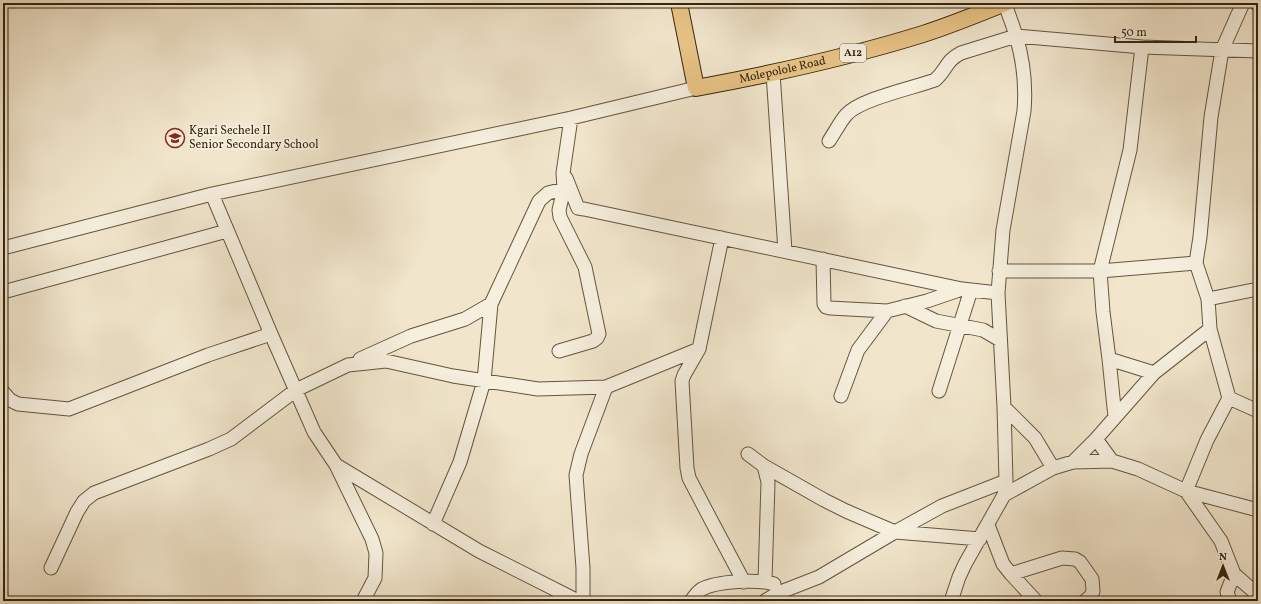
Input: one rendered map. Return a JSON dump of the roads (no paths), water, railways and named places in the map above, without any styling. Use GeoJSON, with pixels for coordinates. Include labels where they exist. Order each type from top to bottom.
{"type":"FeatureCollection","features":[{"type":"Feature","properties":{"kind":"main road"},"geometry":{"type":"LineString","coordinates":[[679,3],[696,88]]}},
{"type":"Feature","properties":{"kind":"main road","name":"Molepolole Road"},"geometry":{"type":"LineString","coordinates":[[696,88],[773,74],[879,47],[924,34],[1005,3]]}},
{"type":"Feature","properties":{"kind":"street"},"geometry":{"type":"LineString","coordinates":[[948,600],[959,577],[1004,496],[1006,481],[998,293],[999,271],[1003,230],[1024,111],[1025,82],[1016,36],[1005,3]]}},
{"type":"Feature","properties":{"kind":"street"},"geometry":{"type":"LineString","coordinates":[[1186,491],[1207,440],[1229,398],[1210,329],[1208,299],[1196,263],[1200,237],[1211,117],[1222,50],[1243,3]]}},
{"type":"Feature","properties":{"kind":"street"},"geometry":{"type":"LineString","coordinates":[[829,141],[846,115],[852,109],[864,103],[935,80],[953,57],[961,53],[1016,36],[1142,47],[1258,51]]}},
{"type":"Feature","properties":{"kind":"street"},"geometry":{"type":"LineString","coordinates":[[1115,417],[1103,312],[1100,271],[1130,150],[1142,47]]}},
{"type":"Feature","properties":{"kind":"street"},"geometry":{"type":"LineString","coordinates":[[773,74],[785,251]]}},
{"type":"Feature","properties":{"kind":"street"},"geometry":{"type":"LineString","coordinates":[[3,248],[212,194],[572,118],[696,88]]}},
{"type":"Feature","properties":{"kind":"street"},"geometry":{"type":"LineString","coordinates":[[559,351],[593,341],[599,334],[585,267],[560,217],[559,210],[562,196],[563,173],[572,118]]}},
{"type":"Feature","properties":{"kind":"street"},"geometry":{"type":"LineString","coordinates":[[563,173],[578,208]]}},
{"type":"Feature","properties":{"kind":"street"},"geometry":{"type":"LineString","coordinates":[[433,524],[460,462],[484,381],[491,304],[539,201],[548,193],[562,196],[578,208],[966,290],[998,293]]}},
{"type":"Feature","properties":{"kind":"street"},"geometry":{"type":"LineString","coordinates":[[212,194],[314,432],[336,465],[372,539],[376,552],[375,578],[363,601]]}},
{"type":"Feature","properties":{"kind":"street"},"geometry":{"type":"LineString","coordinates":[[3,292],[227,231]]}},
{"type":"Feature","properties":{"kind":"street"},"geometry":{"type":"LineString","coordinates":[[722,238],[699,349],[682,381],[687,468],[689,478],[744,582]]}},
{"type":"Feature","properties":{"kind":"street"},"geometry":{"type":"LineString","coordinates":[[823,259],[823,300],[826,307],[887,311],[966,290]]}},
{"type":"Feature","properties":{"kind":"street"},"geometry":{"type":"LineString","coordinates":[[999,271],[1100,271],[1196,263]]}},
{"type":"Feature","properties":{"kind":"street"},"geometry":{"type":"LineString","coordinates":[[1208,299],[1258,289]]}},
{"type":"Feature","properties":{"kind":"street"},"geometry":{"type":"LineString","coordinates":[[939,391],[960,326],[966,290]]}},
{"type":"Feature","properties":{"kind":"street"},"geometry":{"type":"LineString","coordinates":[[51,568],[77,512],[84,501],[94,493],[209,449],[231,439],[296,390],[411,336],[465,319],[491,304]]}},
{"type":"Feature","properties":{"kind":"street"},"geometry":{"type":"LineString","coordinates":[[905,306],[936,321],[983,330],[1000,340]]}},
{"type":"Feature","properties":{"kind":"street"},"geometry":{"type":"LineString","coordinates":[[841,396],[858,350],[887,311]]}},
{"type":"Feature","properties":{"kind":"street"},"geometry":{"type":"LineString","coordinates":[[1073,462],[1096,439],[1154,373],[1210,329]]}},
{"type":"Feature","properties":{"kind":"street"},"geometry":{"type":"LineString","coordinates":[[3,392],[10,400],[18,404],[69,409],[196,359],[271,334]]}},
{"type":"Feature","properties":{"kind":"street"},"geometry":{"type":"LineString","coordinates":[[348,365],[386,361],[453,376],[538,389],[606,387],[699,349]]}},
{"type":"Feature","properties":{"kind":"street"},"geometry":{"type":"LineString","coordinates":[[1109,359],[1154,373]]}},
{"type":"Feature","properties":{"kind":"street"},"geometry":{"type":"LineString","coordinates":[[581,597],[582,543],[576,475],[581,454],[606,387]]}},
{"type":"Feature","properties":{"kind":"street"},"geometry":{"type":"LineString","coordinates":[[1229,398],[1258,410]]}},
{"type":"Feature","properties":{"kind":"street"},"geometry":{"type":"LineString","coordinates":[[1004,407],[1035,438],[1053,468]]}},
{"type":"Feature","properties":{"kind":"street"},"geometry":{"type":"LineString","coordinates":[[1096,439],[1112,461]]}},
{"type":"Feature","properties":{"kind":"street"},"geometry":{"type":"LineString","coordinates":[[748,454],[764,466],[840,508],[895,532],[980,539]]}},
{"type":"Feature","properties":{"kind":"street"},"geometry":{"type":"LineString","coordinates":[[1004,496],[1053,468],[1073,462],[1112,461],[1138,469],[1186,491],[1258,510]]}},
{"type":"Feature","properties":{"kind":"street"},"geometry":{"type":"LineString","coordinates":[[336,465],[479,551],[581,597],[594,601]]}},
{"type":"Feature","properties":{"kind":"street"},"geometry":{"type":"LineString","coordinates":[[764,466],[768,482],[765,581]]}},
{"type":"Feature","properties":{"kind":"street"},"geometry":{"type":"LineString","coordinates":[[766,601],[789,588],[819,577],[895,532],[953,501],[1006,481]]}},
{"type":"Feature","properties":{"kind":"street"},"geometry":{"type":"LineString","coordinates":[[1186,491],[1221,541],[1234,574],[1258,595]]}},
{"type":"Feature","properties":{"kind":"street"},"geometry":{"type":"LineString","coordinates":[[988,525],[1000,560],[1036,601]]}},
{"type":"Feature","properties":{"kind":"street"},"geometry":{"type":"LineString","coordinates":[[1011,574],[1062,558],[1075,559],[1080,562],[1092,579],[1093,591],[1091,596],[1086,601]]}},
{"type":"Feature","properties":{"kind":"street"},"geometry":{"type":"LineString","coordinates":[[1230,601],[1227,592],[1234,574]]}},
{"type":"Feature","properties":{"kind":"street"},"geometry":{"type":"LineString","coordinates":[[691,601],[701,589],[720,583],[765,581],[789,588]]}},
{"type":"Feature","properties":{"kind":"place","name":"Kgari Sechele II Senior Secondary School"},"geometry":{"type":"Point","coordinates":[175,138]}}]}
